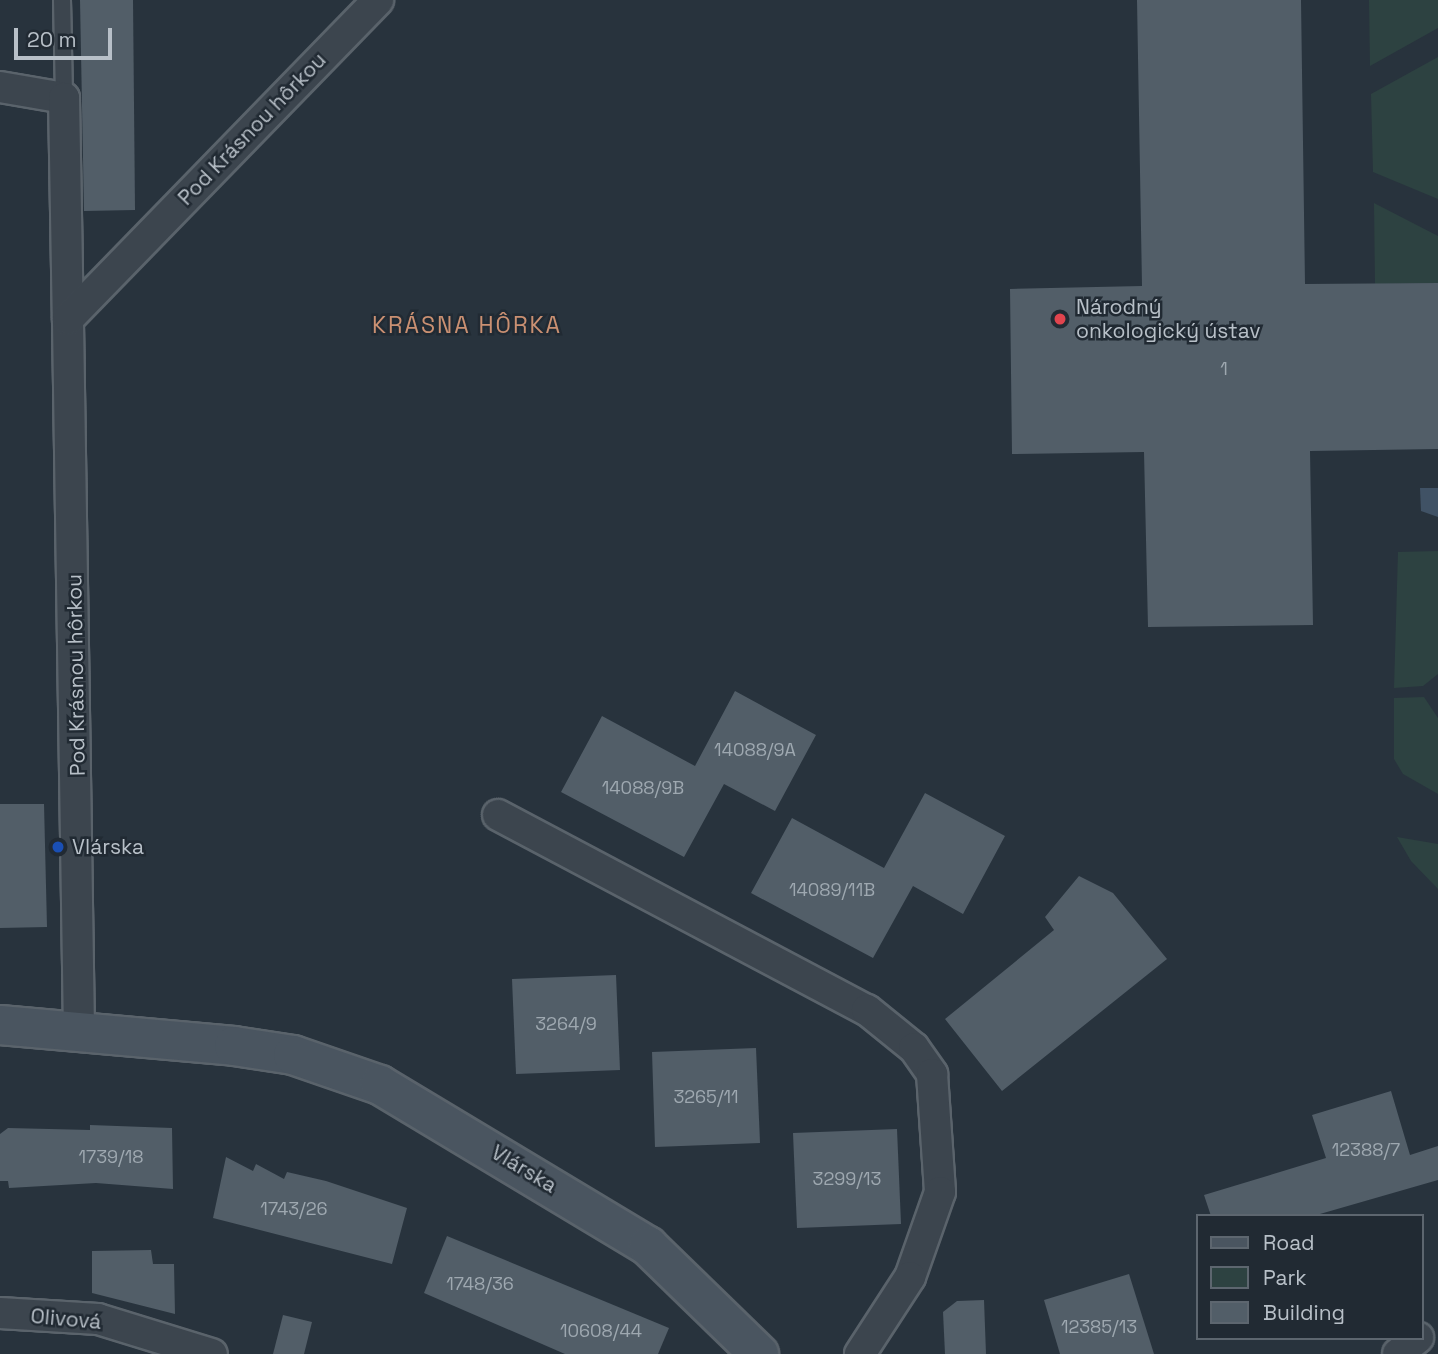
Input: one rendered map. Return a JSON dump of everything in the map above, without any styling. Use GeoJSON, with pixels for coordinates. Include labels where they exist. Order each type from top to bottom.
{"type":"FeatureCollection","features":[{"type":"Feature","properties":{"kind":"street","name":"Pod Krásnou hôrkou"},"geometry":{"type":"LineString","coordinates":[[68,319],[364,7]]}},
{"type":"Feature","properties":{"kind":"street"},"geometry":{"type":"LineString","coordinates":[[0,88],[64,97]]}},
{"type":"Feature","properties":{"kind":"street","name":"Pod Krásnou hôrkou"},"geometry":{"type":"LineString","coordinates":[[64,97],[79,1031]]}},
{"type":"Feature","properties":{"kind":"street"},"geometry":{"type":"LineString","coordinates":[[498,815],[867,1010],[914,1048],[932,1074],[940,1192],[910,1277],[860,1354]]}},
{"type":"Feature","properties":{"kind":"street","name":"Vlárska"},"geometry":{"type":"LineString","coordinates":[[0,1026],[79,1031],[293,1055],[380,1085],[648,1246],[748,1350]]}},
{"type":"Feature","properties":{"kind":"street","name":"Olivová"},"geometry":{"type":"LineString","coordinates":[[0,1313],[98,1319],[212,1354]]}},
{"type":"Feature","properties":{"kind":"street"},"geometry":{"type":"LineString","coordinates":[[1398,1354],[1416,1340]]}},
{"type":"Feature","properties":{"kind":"lane"},"geometry":{"type":"LineString","coordinates":[[62,0],[64,97]]}},
{"type":"Feature","properties":{"kind":"green space"},"geometry":{"type":"Polygon","coordinates":[[[1369,0],[1438,0],[1438,28],[1370,66],[1369,0]]]}},
{"type":"Feature","properties":{"kind":"green space"},"geometry":{"type":"Polygon","coordinates":[[[1438,57],[1438,199],[1373,172],[1371,94],[1438,57]]]}},
{"type":"Feature","properties":{"kind":"green space"},"geometry":{"type":"Polygon","coordinates":[[[1374,203],[1438,236],[1438,283],[1375,284],[1374,203]]]}},
{"type":"Feature","properties":{"kind":"green space"},"geometry":{"type":"Polygon","coordinates":[[[1438,551],[1438,674],[1423,686],[1394,688],[1398,552],[1438,551]]]}},
{"type":"Feature","properties":{"kind":"green space"},"geometry":{"type":"Polygon","coordinates":[[[1424,697],[1438,718],[1438,794],[1403,774],[1394,759],[1394,698],[1424,697]]]}},
{"type":"Feature","properties":{"kind":"green space"},"geometry":{"type":"Polygon","coordinates":[[[1397,837],[1438,844],[1438,889],[1411,861],[1397,837]]]}},
{"type":"Feature","properties":{"kind":"water"},"geometry":{"type":"Polygon","coordinates":[[[1420,488],[1438,488],[1438,517],[1421,511],[1420,488]]]}},
{"type":"Feature","properties":{"kind":"building"},"geometry":{"type":"Polygon","coordinates":[[[80,0],[133,0],[135,210],[84,211],[80,0]]]}},
{"type":"Feature","properties":{"kind":"building"},"geometry":{"type":"Polygon","coordinates":[[[1137,0],[1301,0],[1305,284],[1438,283],[1438,449],[1310,451],[1313,625],[1148,627],[1144,452],[1012,454],[1010,289],[1142,286],[1137,0]]]}},
{"type":"Feature","properties":{"kind":"building"},"geometry":{"type":"Polygon","coordinates":[[[735,691],[816,735],[775,811],[724,784],[684,857],[561,792],[602,716],[695,766],[735,691]]]}},
{"type":"Feature","properties":{"kind":"building"},"geometry":{"type":"Polygon","coordinates":[[[925,793],[1005,836],[963,914],[913,886],[873,958],[751,893],[792,818],[884,868],[925,793]]]}},
{"type":"Feature","properties":{"kind":"building"},"geometry":{"type":"Polygon","coordinates":[[[0,804],[44,804],[47,927],[0,928],[0,804]]]}},
{"type":"Feature","properties":{"kind":"building"},"geometry":{"type":"Polygon","coordinates":[[[1079,876],[1113,893],[1167,959],[1002,1091],[945,1019],[1054,930],[1045,917],[1079,876]]]}},
{"type":"Feature","properties":{"kind":"building"},"geometry":{"type":"Polygon","coordinates":[[[616,975],[620,1070],[516,1074],[512,979],[616,975]]]}},
{"type":"Feature","properties":{"kind":"building"},"geometry":{"type":"Polygon","coordinates":[[[756,1048],[760,1143],[655,1147],[652,1052],[756,1048]]]}},
{"type":"Feature","properties":{"kind":"building"},"geometry":{"type":"Polygon","coordinates":[[[1391,1091],[1410,1155],[1438,1146],[1438,1180],[1320,1214],[1210,1214],[1204,1195],[1326,1158],[1312,1115],[1391,1091]]]}},
{"type":"Feature","properties":{"kind":"building"},"geometry":{"type":"Polygon","coordinates":[[[90,1125],[172,1128],[173,1189],[96,1183],[9,1188],[8,1181],[0,1181],[0,1134],[8,1128],[90,1130],[90,1125]]]}},
{"type":"Feature","properties":{"kind":"building"},"geometry":{"type":"Polygon","coordinates":[[[897,1129],[901,1224],[797,1228],[793,1133],[897,1129]]]}},
{"type":"Feature","properties":{"kind":"building"},"geometry":{"type":"Polygon","coordinates":[[[226,1157],[253,1171],[256,1164],[284,1179],[287,1172],[326,1181],[407,1208],[392,1264],[213,1218],[226,1157]]]}},
{"type":"Feature","properties":{"kind":"building"},"geometry":{"type":"Polygon","coordinates":[[[447,1236],[669,1328],[658,1354],[565,1354],[424,1293],[447,1236]]]}},
{"type":"Feature","properties":{"kind":"building"},"geometry":{"type":"Polygon","coordinates":[[[151,1250],[153,1264],[174,1264],[175,1314],[92,1293],[92,1251],[151,1250]]]}},
{"type":"Feature","properties":{"kind":"building"},"geometry":{"type":"Polygon","coordinates":[[[1129,1274],[1154,1354],[1060,1354],[1044,1300],[1129,1274]]]}},
{"type":"Feature","properties":{"kind":"building"},"geometry":{"type":"Polygon","coordinates":[[[984,1300],[986,1354],[945,1354],[943,1312],[957,1301],[984,1300]]]}},
{"type":"Feature","properties":{"kind":"building"},"geometry":{"type":"Polygon","coordinates":[[[283,1315],[312,1322],[304,1354],[273,1354],[283,1315]]]}},
{"type":"Feature","properties":{"kind":"place","name":"Národný onkologický ústav"},"geometry":{"type":"Point","coordinates":[1060,319]}},
{"type":"Feature","properties":{"kind":"place","name":"Vlárska"},"geometry":{"type":"Point","coordinates":[58,847]}},
{"type":"Feature","properties":{"kind":"district","name":"KRÁSNA HÔRKA"},"geometry":{"type":"Point","coordinates":[467,325]}}]}
